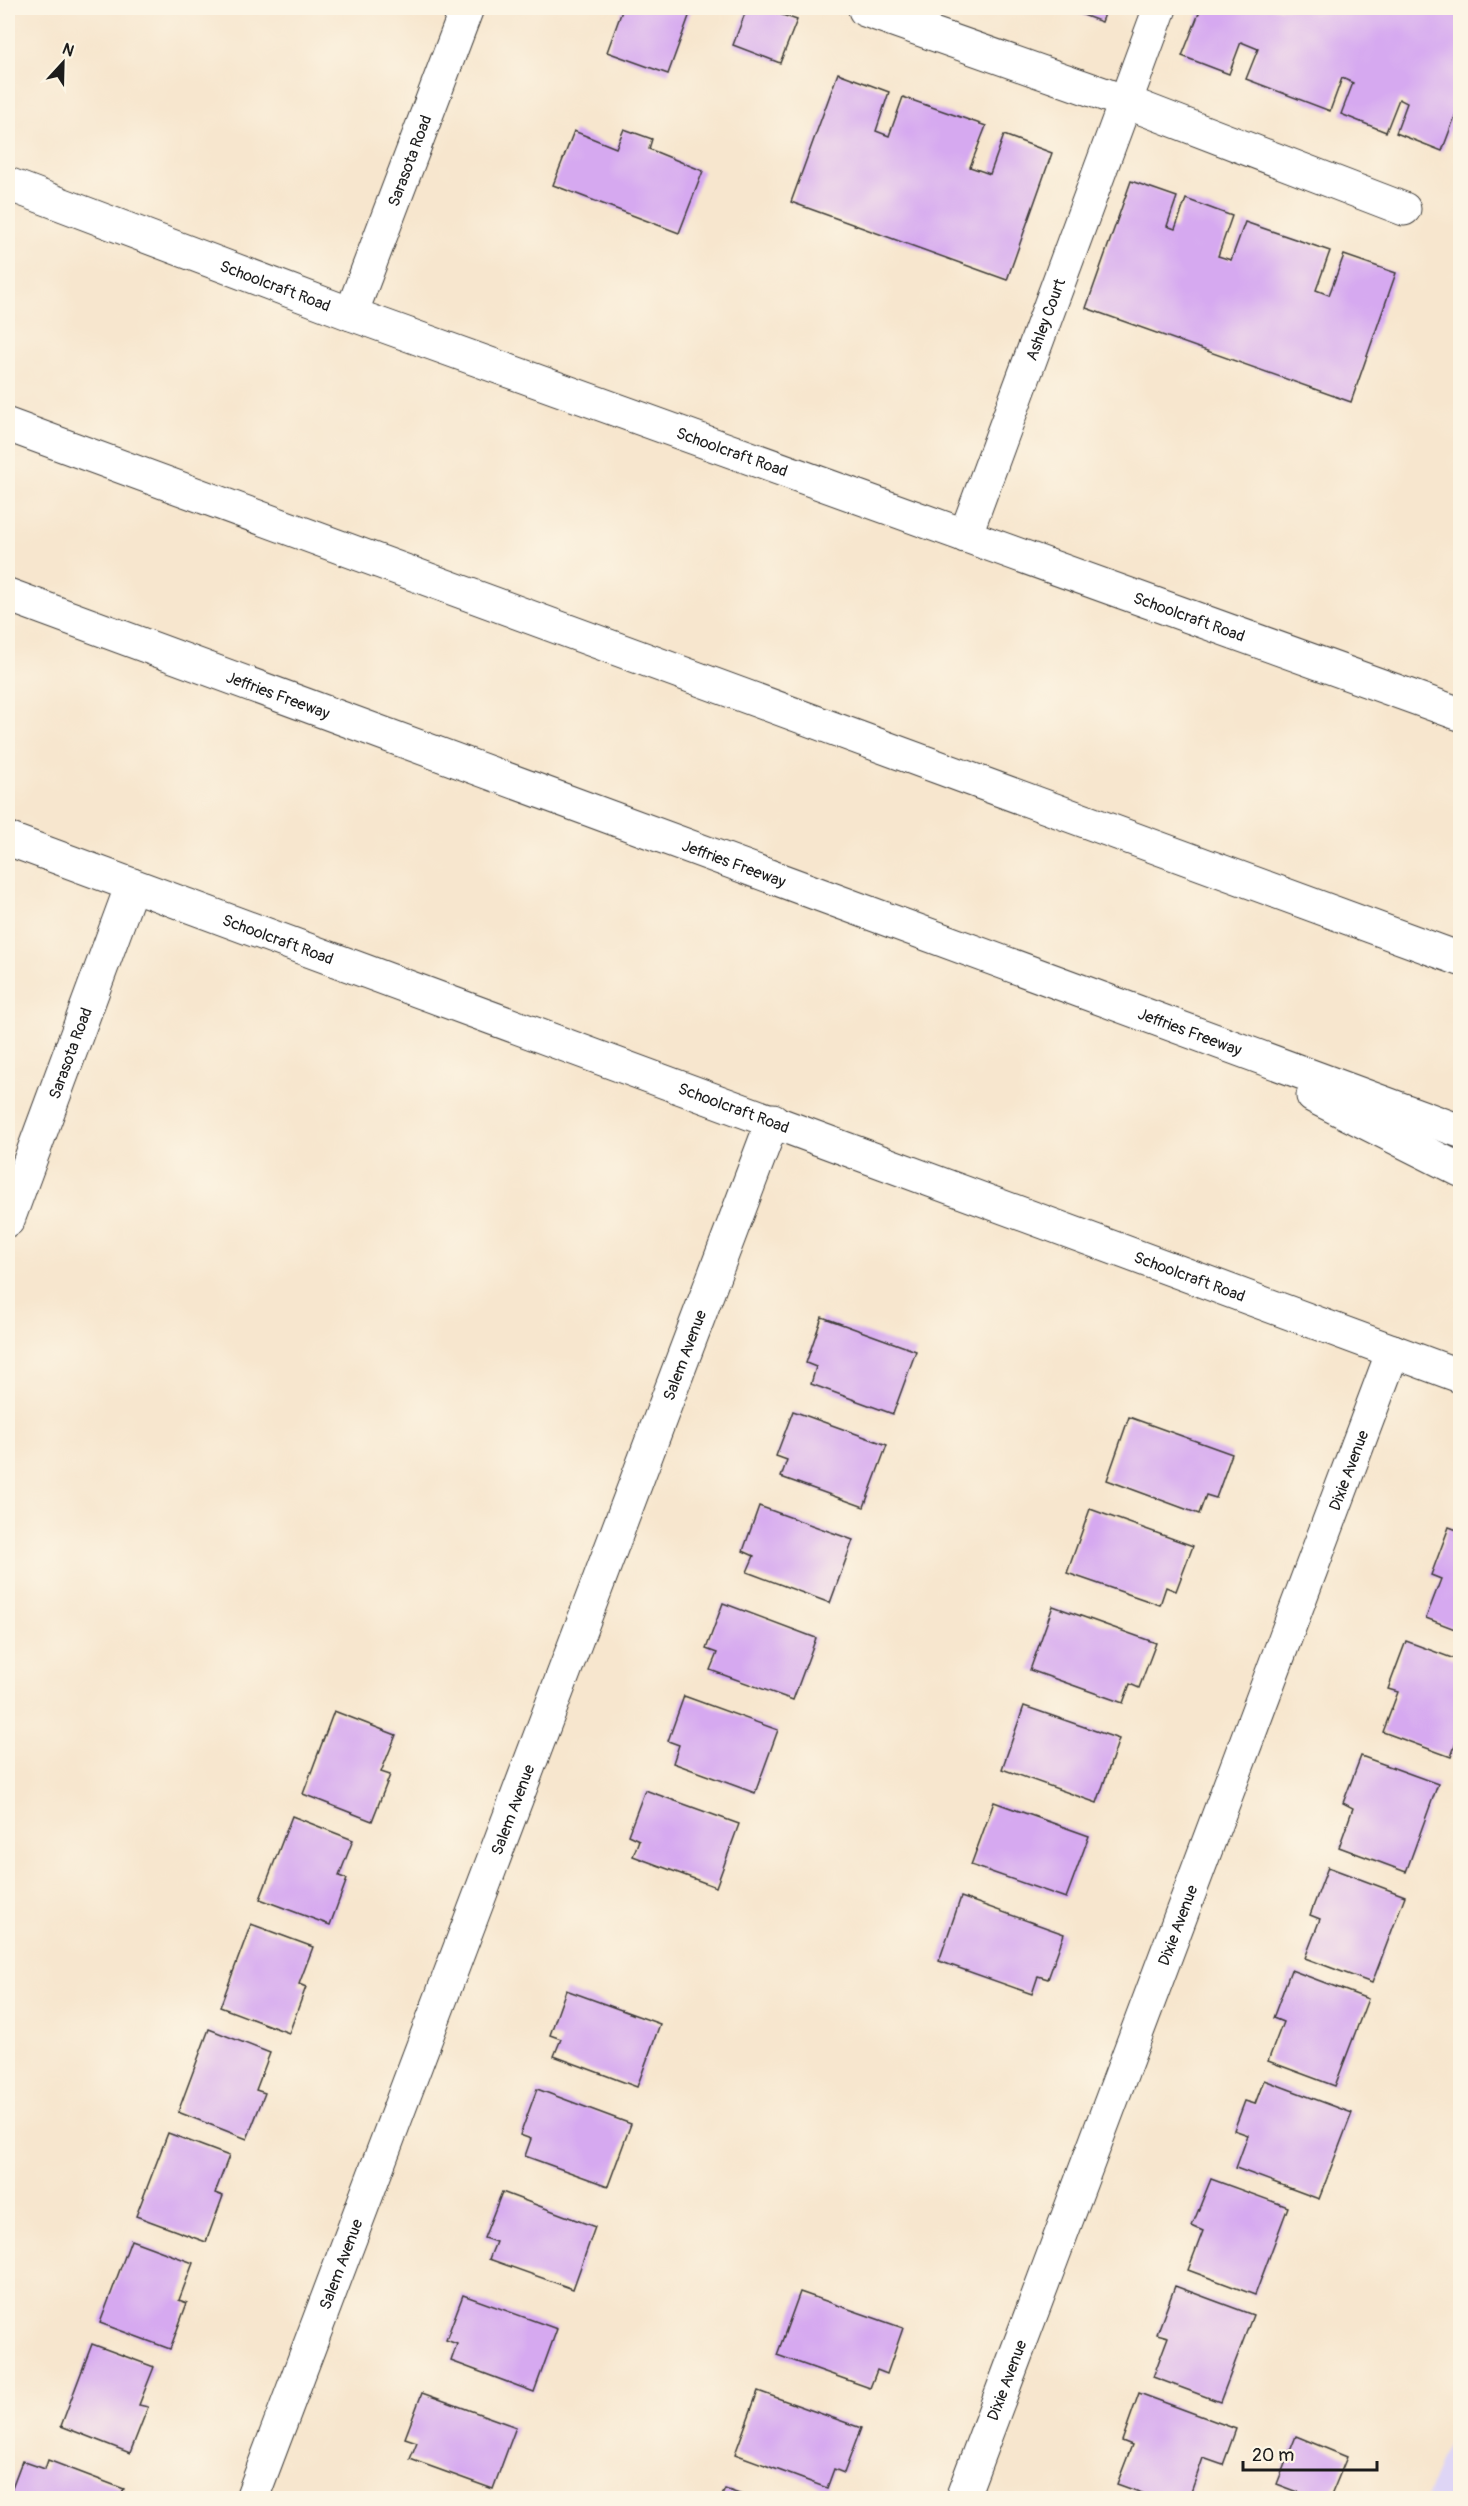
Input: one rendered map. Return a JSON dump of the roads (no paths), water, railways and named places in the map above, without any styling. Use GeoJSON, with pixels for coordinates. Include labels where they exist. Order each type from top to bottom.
{"type":"FeatureCollection","features":[{"type":"Feature","properties":{"kind":"main road","name":"Sarasota Road"},"geometry":{"type":"LineString","coordinates":[[351,314],[467,8]]}},
{"type":"Feature","properties":{"kind":"main road","name":"Ashley Court"},"geometry":{"type":"LineString","coordinates":[[965,536],[1160,8]]}},
{"type":"Feature","properties":{"kind":"main road"},"geometry":{"type":"LineString","coordinates":[[865,10],[1126,102],[1404,209]]}},
{"type":"Feature","properties":{"kind":"main road","name":"Schoolcraft Road"},"geometry":{"type":"LineString","coordinates":[[8,184],[351,314],[1461,714]]}},
{"type":"Feature","properties":{"kind":"main road"},"geometry":{"type":"LineString","coordinates":[[8,426],[1451,954]]}},
{"type":"Feature","properties":{"kind":"main road","name":"Jeffries Freeway"},"geometry":{"type":"LineString","coordinates":[[8,595],[1461,1131]]}},
{"type":"Feature","properties":{"kind":"main road","name":"Schoolcraft Road"},"geometry":{"type":"LineString","coordinates":[[8,839],[1461,1376]]}},
{"type":"Feature","properties":{"kind":"main road","name":"Sarasota Road"},"geometry":{"type":"LineString","coordinates":[[8,1220],[132,885]]}},
{"type":"Feature","properties":{"kind":"main road"},"geometry":{"type":"LineString","coordinates":[[1172,1024],[1461,1170]]}},
{"type":"Feature","properties":{"kind":"main road","name":"Salem Avenue"},"geometry":{"type":"LineString","coordinates":[[252,2499],[773,1120]]}},
{"type":"Feature","properties":{"kind":"main road","name":"Dixie Avenue"},"geometry":{"type":"LineString","coordinates":[[962,2499],[1393,1351]]}}]}
